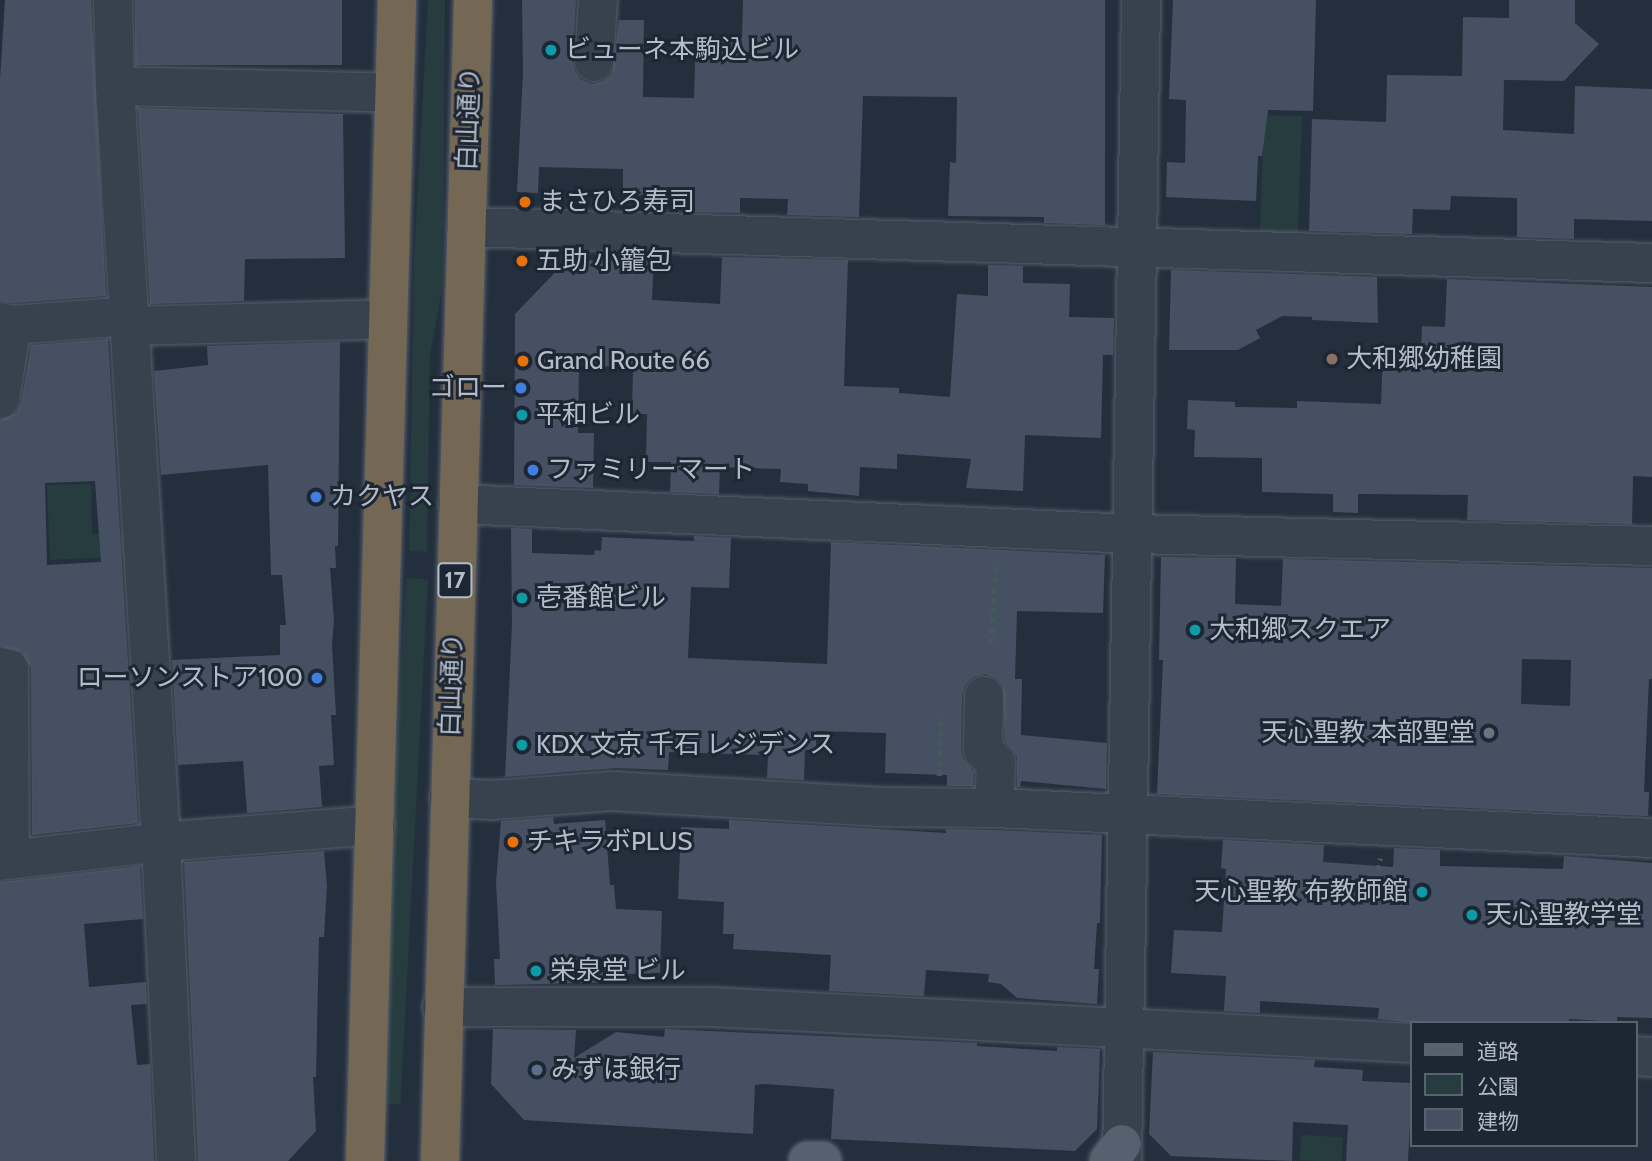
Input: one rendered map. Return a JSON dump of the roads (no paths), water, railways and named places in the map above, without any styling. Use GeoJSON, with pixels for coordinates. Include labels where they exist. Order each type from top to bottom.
{"type":"FeatureCollection","features":[{"type":"Feature","properties":{"kind":"highway"},"geometry":{"type":"LineString","coordinates":[[365,1161],[397,0]]}},
{"type":"Feature","properties":{"kind":"highway","name":"白山通り"},"geometry":{"type":"LineString","coordinates":[[440,1161],[442,1007],[473,0]]}},
{"type":"Feature","properties":{"kind":"main road"},"geometry":{"type":"LineString","coordinates":[[808,1161],[821,1161]]}},
{"type":"Feature","properties":{"kind":"street"},"geometry":{"type":"LineString","coordinates":[[113,0],[114,86],[161,842],[176,1161]]}},
{"type":"Feature","properties":{"kind":"street"},"geometry":{"type":"LineString","coordinates":[[594,62],[598,0]]}},
{"type":"Feature","properties":{"kind":"street"},"geometry":{"type":"LineString","coordinates":[[1118,1155],[1124,1028],[1141,0]]}},
{"type":"Feature","properties":{"kind":"street"},"geometry":{"type":"LineString","coordinates":[[114,86],[395,93]]}},
{"type":"Feature","properties":{"kind":"street"},"geometry":{"type":"LineString","coordinates":[[466,227],[1652,263]]}},
{"type":"Feature","properties":{"kind":"street"},"geometry":{"type":"LineString","coordinates":[[0,399],[6,324],[388,319]]}},
{"type":"Feature","properties":{"kind":"street"},"geometry":{"type":"LineString","coordinates":[[458,505],[1133,534],[1652,546]]}},
{"type":"Feature","properties":{"kind":"street"},"geometry":{"type":"LineString","coordinates":[[0,667],[9,668],[5,860],[161,842],[375,825]]}},
{"type":"Feature","properties":{"kind":"street"},"geometry":{"type":"LineString","coordinates":[[984,696],[983,750],[996,763],[994,808]]}},
{"type":"Feature","properties":{"kind":"street"},"geometry":{"type":"LineString","coordinates":[[449,798],[492,800],[612,791],[938,808],[994,808],[1652,838]]}},
{"type":"Feature","properties":{"kind":"street"},"geometry":{"type":"LineString","coordinates":[[442,1007],[712,1007],[1410,1043]]}},
{"type":"Feature","properties":{"kind":"place","name":"ビューネ本駒込ビル"},"geometry":{"type":"Point","coordinates":[551,50]}},
{"type":"Feature","properties":{"kind":"place","name":"まさひろ寿司"},"geometry":{"type":"Point","coordinates":[525,202]}},
{"type":"Feature","properties":{"kind":"place","name":"五助 小籠包"},"geometry":{"type":"Point","coordinates":[522,261]}},
{"type":"Feature","properties":{"kind":"place","name":"大和郷幼稚園"},"geometry":{"type":"Point","coordinates":[1332,359]}},
{"type":"Feature","properties":{"kind":"place","name":"Grand Route 66"},"geometry":{"type":"Point","coordinates":[523,361]}},
{"type":"Feature","properties":{"kind":"place","name":"ゴロー"},"geometry":{"type":"Point","coordinates":[521,388]}},
{"type":"Feature","properties":{"kind":"place","name":"平和ビル"},"geometry":{"type":"Point","coordinates":[522,415]}},
{"type":"Feature","properties":{"kind":"place","name":"ファミリーマート"},"geometry":{"type":"Point","coordinates":[533,470]}},
{"type":"Feature","properties":{"kind":"place","name":"カクヤス"},"geometry":{"type":"Point","coordinates":[316,497]}},
{"type":"Feature","properties":{"kind":"place","name":"壱番館ビル"},"geometry":{"type":"Point","coordinates":[522,598]}},
{"type":"Feature","properties":{"kind":"place","name":"大和郷スクエア"},"geometry":{"type":"Point","coordinates":[1195,630]}},
{"type":"Feature","properties":{"kind":"place","name":"ローソンストア100"},"geometry":{"type":"Point","coordinates":[317,678]}},
{"type":"Feature","properties":{"kind":"place","name":"天心聖教 本部聖堂"},"geometry":{"type":"Point","coordinates":[1489,733]}},
{"type":"Feature","properties":{"kind":"place","name":"KDX 文京 千石 レジデンス"},"geometry":{"type":"Point","coordinates":[522,745]}},
{"type":"Feature","properties":{"kind":"place","name":"チキラボPLUS"},"geometry":{"type":"Point","coordinates":[513,842]}},
{"type":"Feature","properties":{"kind":"place","name":"天心聖教 布教師館"},"geometry":{"type":"Point","coordinates":[1422,892]}},
{"type":"Feature","properties":{"kind":"place","name":"天心聖教学堂"},"geometry":{"type":"Point","coordinates":[1472,915]}},
{"type":"Feature","properties":{"kind":"place","name":"栄泉堂 ビル"},"geometry":{"type":"Point","coordinates":[536,971]}},
{"type":"Feature","properties":{"kind":"place","name":"みずほ銀行"},"geometry":{"type":"Point","coordinates":[537,1070]}}]}
